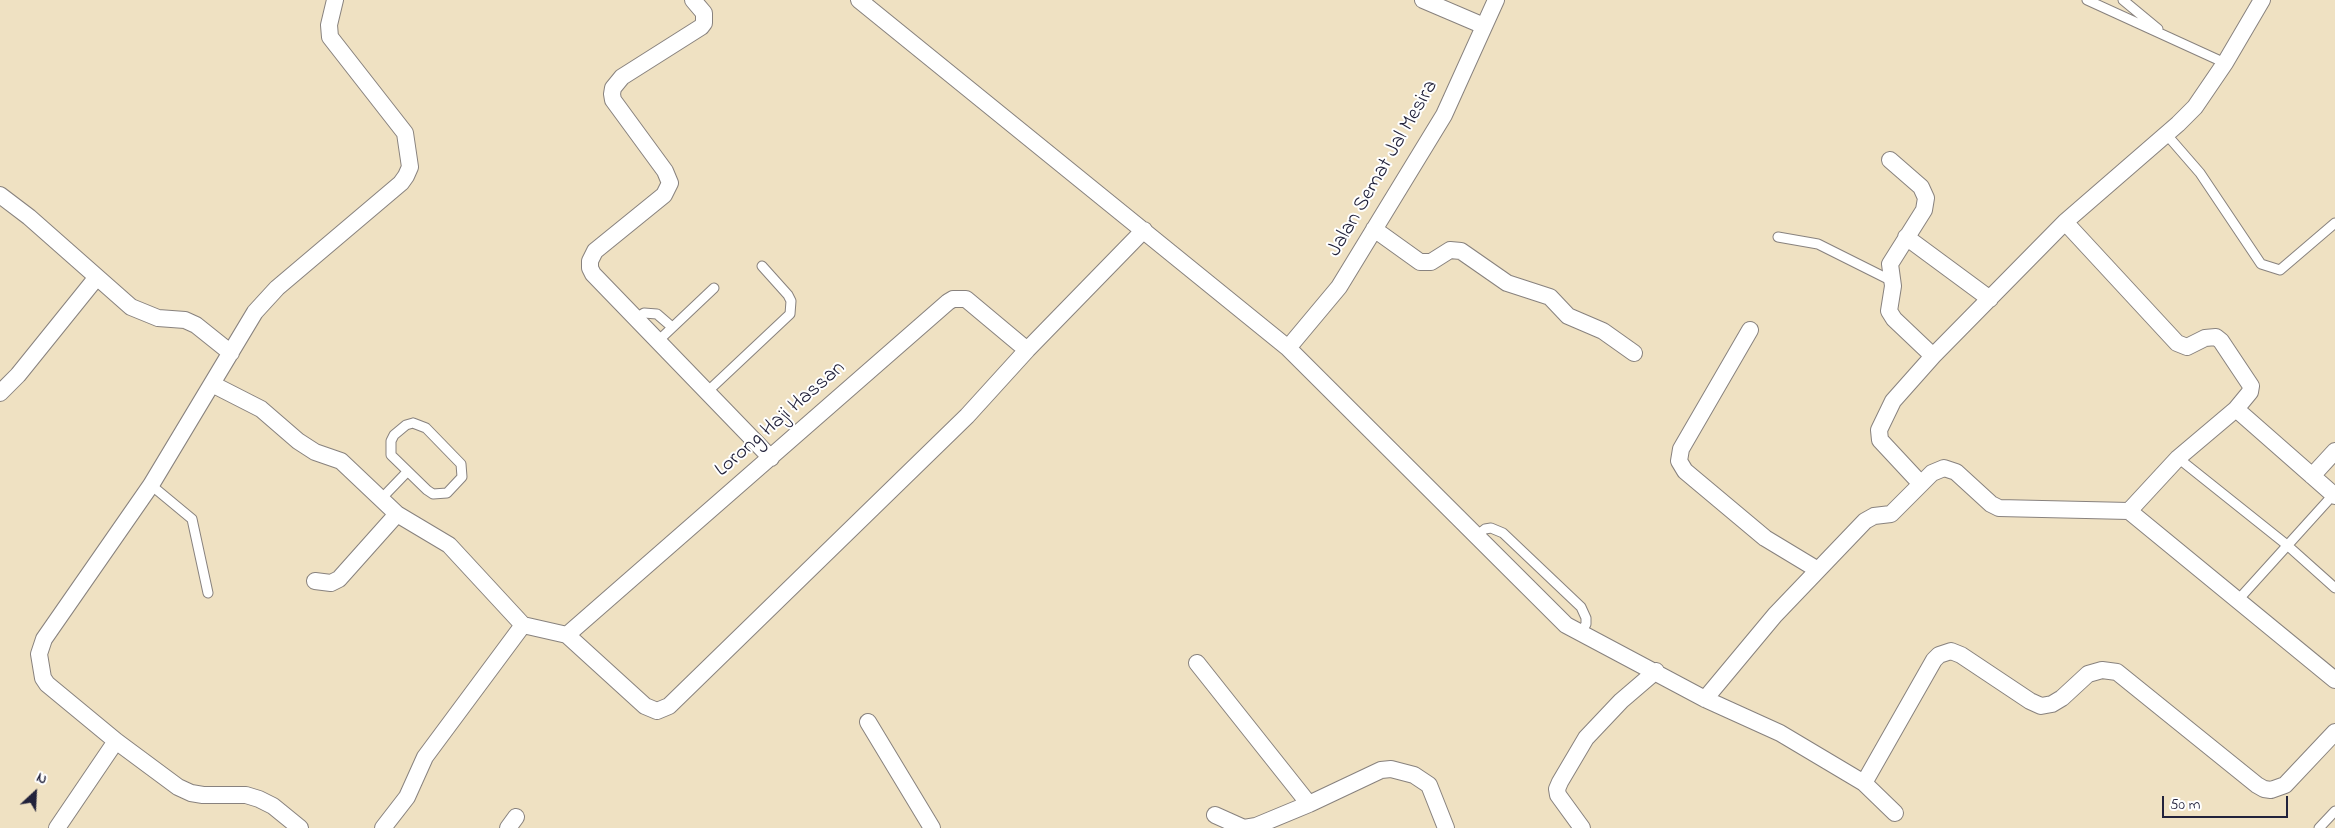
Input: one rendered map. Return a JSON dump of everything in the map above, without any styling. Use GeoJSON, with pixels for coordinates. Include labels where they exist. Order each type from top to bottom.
{"type":"FeatureCollection","features":[{"type":"Feature","properties":{"kind":"street"},"geometry":{"type":"LineString","coordinates":[[300,828],[273,806],[259,799],[246,795],[203,795],[190,793],[178,786],[116,741],[47,684],[43,678],[39,654],[44,639],[151,485],[255,312],[266,298],[401,183],[410,167],[405,133],[330,37],[329,25],[335,0]]}},
{"type":"Feature","properties":{"kind":"street"},"geometry":{"type":"LineString","coordinates":[[693,0],[702,9],[704,16],[704,23],[698,31],[622,77],[613,88],[613,100],[670,178],[670,183],[664,195],[595,251],[590,261],[593,274],[770,458]]}},
{"type":"Feature","properties":{"kind":"street"},"geometry":{"type":"LineString","coordinates":[[859,0],[1288,348],[1566,625],[1656,671],[1705,699],[1780,733],[1864,783],[1895,813]]}},
{"type":"Feature","properties":{"kind":"street"},"geometry":{"type":"LineString","coordinates":[[1424,0],[1484,26]]}},
{"type":"Feature","properties":{"kind":"street","name":"Jalan Semat Jal Mesira"},"geometry":{"type":"LineString","coordinates":[[1288,348],[1339,287],[1444,115],[1496,0]]}},
{"type":"Feature","properties":{"kind":"street"},"geometry":{"type":"LineString","coordinates":[[1921,484],[1883,445],[1879,435],[1879,430],[1893,401],[1933,356],[2064,222],[2167,135],[2195,107],[2225,64],[2262,0]]}},
{"type":"Feature","properties":{"kind":"street"},"geometry":{"type":"LineString","coordinates":[[1890,160],[1921,187],[1926,198],[1924,210],[1890,264],[1892,281],[1888,307],[1891,315],[1933,356]]}},
{"type":"Feature","properties":{"kind":"street"},"geometry":{"type":"LineString","coordinates":[[0,195],[30,217],[131,307],[158,318],[185,320],[196,325],[231,353]]}},
{"type":"Feature","properties":{"kind":"street"},"geometry":{"type":"LineString","coordinates":[[2064,222],[2177,343],[2187,347],[2210,336],[2221,341],[2251,386],[2250,392],[2236,409],[2178,458],[2129,511]]}},
{"type":"Feature","properties":{"kind":"street"},"geometry":{"type":"LineString","coordinates":[[1374,229],[1420,262],[1431,262],[1450,250],[1461,251],[1507,283],[1550,297],[1568,316],[1603,331],[1634,354]]}},
{"type":"Feature","properties":{"kind":"street"},"geometry":{"type":"LineString","coordinates":[[212,384],[261,409],[298,441],[316,452],[341,461],[397,514],[449,545],[523,625],[567,635],[645,706],[657,710],[669,706],[967,416],[1027,350],[1144,230]]}},
{"type":"Feature","properties":{"kind":"street"},"geometry":{"type":"LineString","coordinates":[[1906,237],[1990,299]]}},
{"type":"Feature","properties":{"kind":"street"},"geometry":{"type":"LineString","coordinates":[[0,393],[18,375],[98,277]]}},
{"type":"Feature","properties":{"kind":"street","name":"Lorong Haji Hassan"},"geometry":{"type":"LineString","coordinates":[[567,635],[954,299],[966,299],[972,303],[1027,350]]}},
{"type":"Feature","properties":{"kind":"street"},"geometry":{"type":"LineString","coordinates":[[1750,330],[1681,449],[1678,461],[1685,471],[1765,538],[1818,570]]}},
{"type":"Feature","properties":{"kind":"street"},"geometry":{"type":"LineString","coordinates":[[2236,409],[2334,495]]}},
{"type":"Feature","properties":{"kind":"street"},"geometry":{"type":"LineString","coordinates":[[2312,476],[2335,451]]}},
{"type":"Feature","properties":{"kind":"street"},"geometry":{"type":"LineString","coordinates":[[1705,699],[1775,615],[1868,519],[1891,514],[1932,473],[1944,468],[1956,472],[1991,504],[1999,508],[2129,511],[2335,680]]}},
{"type":"Feature","properties":{"kind":"street"},"geometry":{"type":"LineString","coordinates":[[316,581],[331,583],[339,578],[397,514]]}},
{"type":"Feature","properties":{"kind":"street"},"geometry":{"type":"LineString","coordinates":[[383,828],[407,797],[425,757],[523,625]]}},
{"type":"Feature","properties":{"kind":"street"},"geometry":{"type":"LineString","coordinates":[[1864,783],[1934,660],[1939,655],[1951,651],[1961,654],[2030,701],[2041,706],[2052,704],[2062,698],[2088,674],[2102,670],[2117,672],[2264,789],[2279,788],[2292,780],[2335,732]]}},
{"type":"Feature","properties":{"kind":"street"},"geometry":{"type":"LineString","coordinates":[[1197,663],[1308,804]]}},
{"type":"Feature","properties":{"kind":"street"},"geometry":{"type":"LineString","coordinates":[[1582,828],[1558,795],[1557,789],[1560,782],[1586,738],[1621,701],[1656,671]]}},
{"type":"Feature","properties":{"kind":"street"},"geometry":{"type":"LineString","coordinates":[[868,722],[932,828]]}},
{"type":"Feature","properties":{"kind":"street"},"geometry":{"type":"LineString","coordinates":[[57,828],[116,741]]}},
{"type":"Feature","properties":{"kind":"street"},"geometry":{"type":"LineString","coordinates":[[1216,815],[1244,828],[1256,826],[1380,770],[1401,770],[1414,775],[1429,785],[1446,828]]}},
{"type":"Feature","properties":{"kind":"lane"},"geometry":{"type":"LineString","coordinates":[[2086,0],[2225,64]]}},
{"type":"Feature","properties":{"kind":"lane"},"geometry":{"type":"LineString","coordinates":[[2123,0],[2168,38]]}},
{"type":"Feature","properties":{"kind":"lane"},"geometry":{"type":"LineString","coordinates":[[2167,135],[2200,174],[2261,264],[2280,270],[2335,223]]}},
{"type":"Feature","properties":{"kind":"lane"},"geometry":{"type":"LineString","coordinates":[[1778,237],[1818,244],[1892,281]]}},
{"type":"Feature","properties":{"kind":"lane"},"geometry":{"type":"LineString","coordinates":[[707,392],[790,314],[791,301],[788,295],[762,266]]}},
{"type":"Feature","properties":{"kind":"lane"},"geometry":{"type":"LineString","coordinates":[[658,341],[714,288]]}},
{"type":"Feature","properties":{"kind":"lane"},"geometry":{"type":"LineString","coordinates":[[636,318],[644,313],[657,314],[672,328]]}},
{"type":"Feature","properties":{"kind":"lane"},"geometry":{"type":"LineString","coordinates":[[413,423],[426,428],[458,458],[463,470],[462,477],[452,489],[440,495],[427,490],[407,472],[391,454],[390,448],[394,435],[406,425],[413,423]]}},
{"type":"Feature","properties":{"kind":"lane"},"geometry":{"type":"LineString","coordinates":[[2178,458],[2286,545],[2335,588]]}},
{"type":"Feature","properties":{"kind":"lane"},"geometry":{"type":"LineString","coordinates":[[381,499],[407,472]]}},
{"type":"Feature","properties":{"kind":"lane"},"geometry":{"type":"LineString","coordinates":[[151,485],[192,519],[208,593]]}},
{"type":"Feature","properties":{"kind":"lane"},"geometry":{"type":"LineString","coordinates":[[2238,600],[2286,545],[2334,495]]}},
{"type":"Feature","properties":{"kind":"lane"},"geometry":{"type":"LineString","coordinates":[[1476,536],[1491,528],[1498,530],[1510,540],[1581,607],[1586,618],[1586,624],[1581,633]]}},
{"type":"Feature","properties":{"kind":"lane"},"geometry":{"type":"LineString","coordinates":[[2319,828],[2335,810]]}}]}
